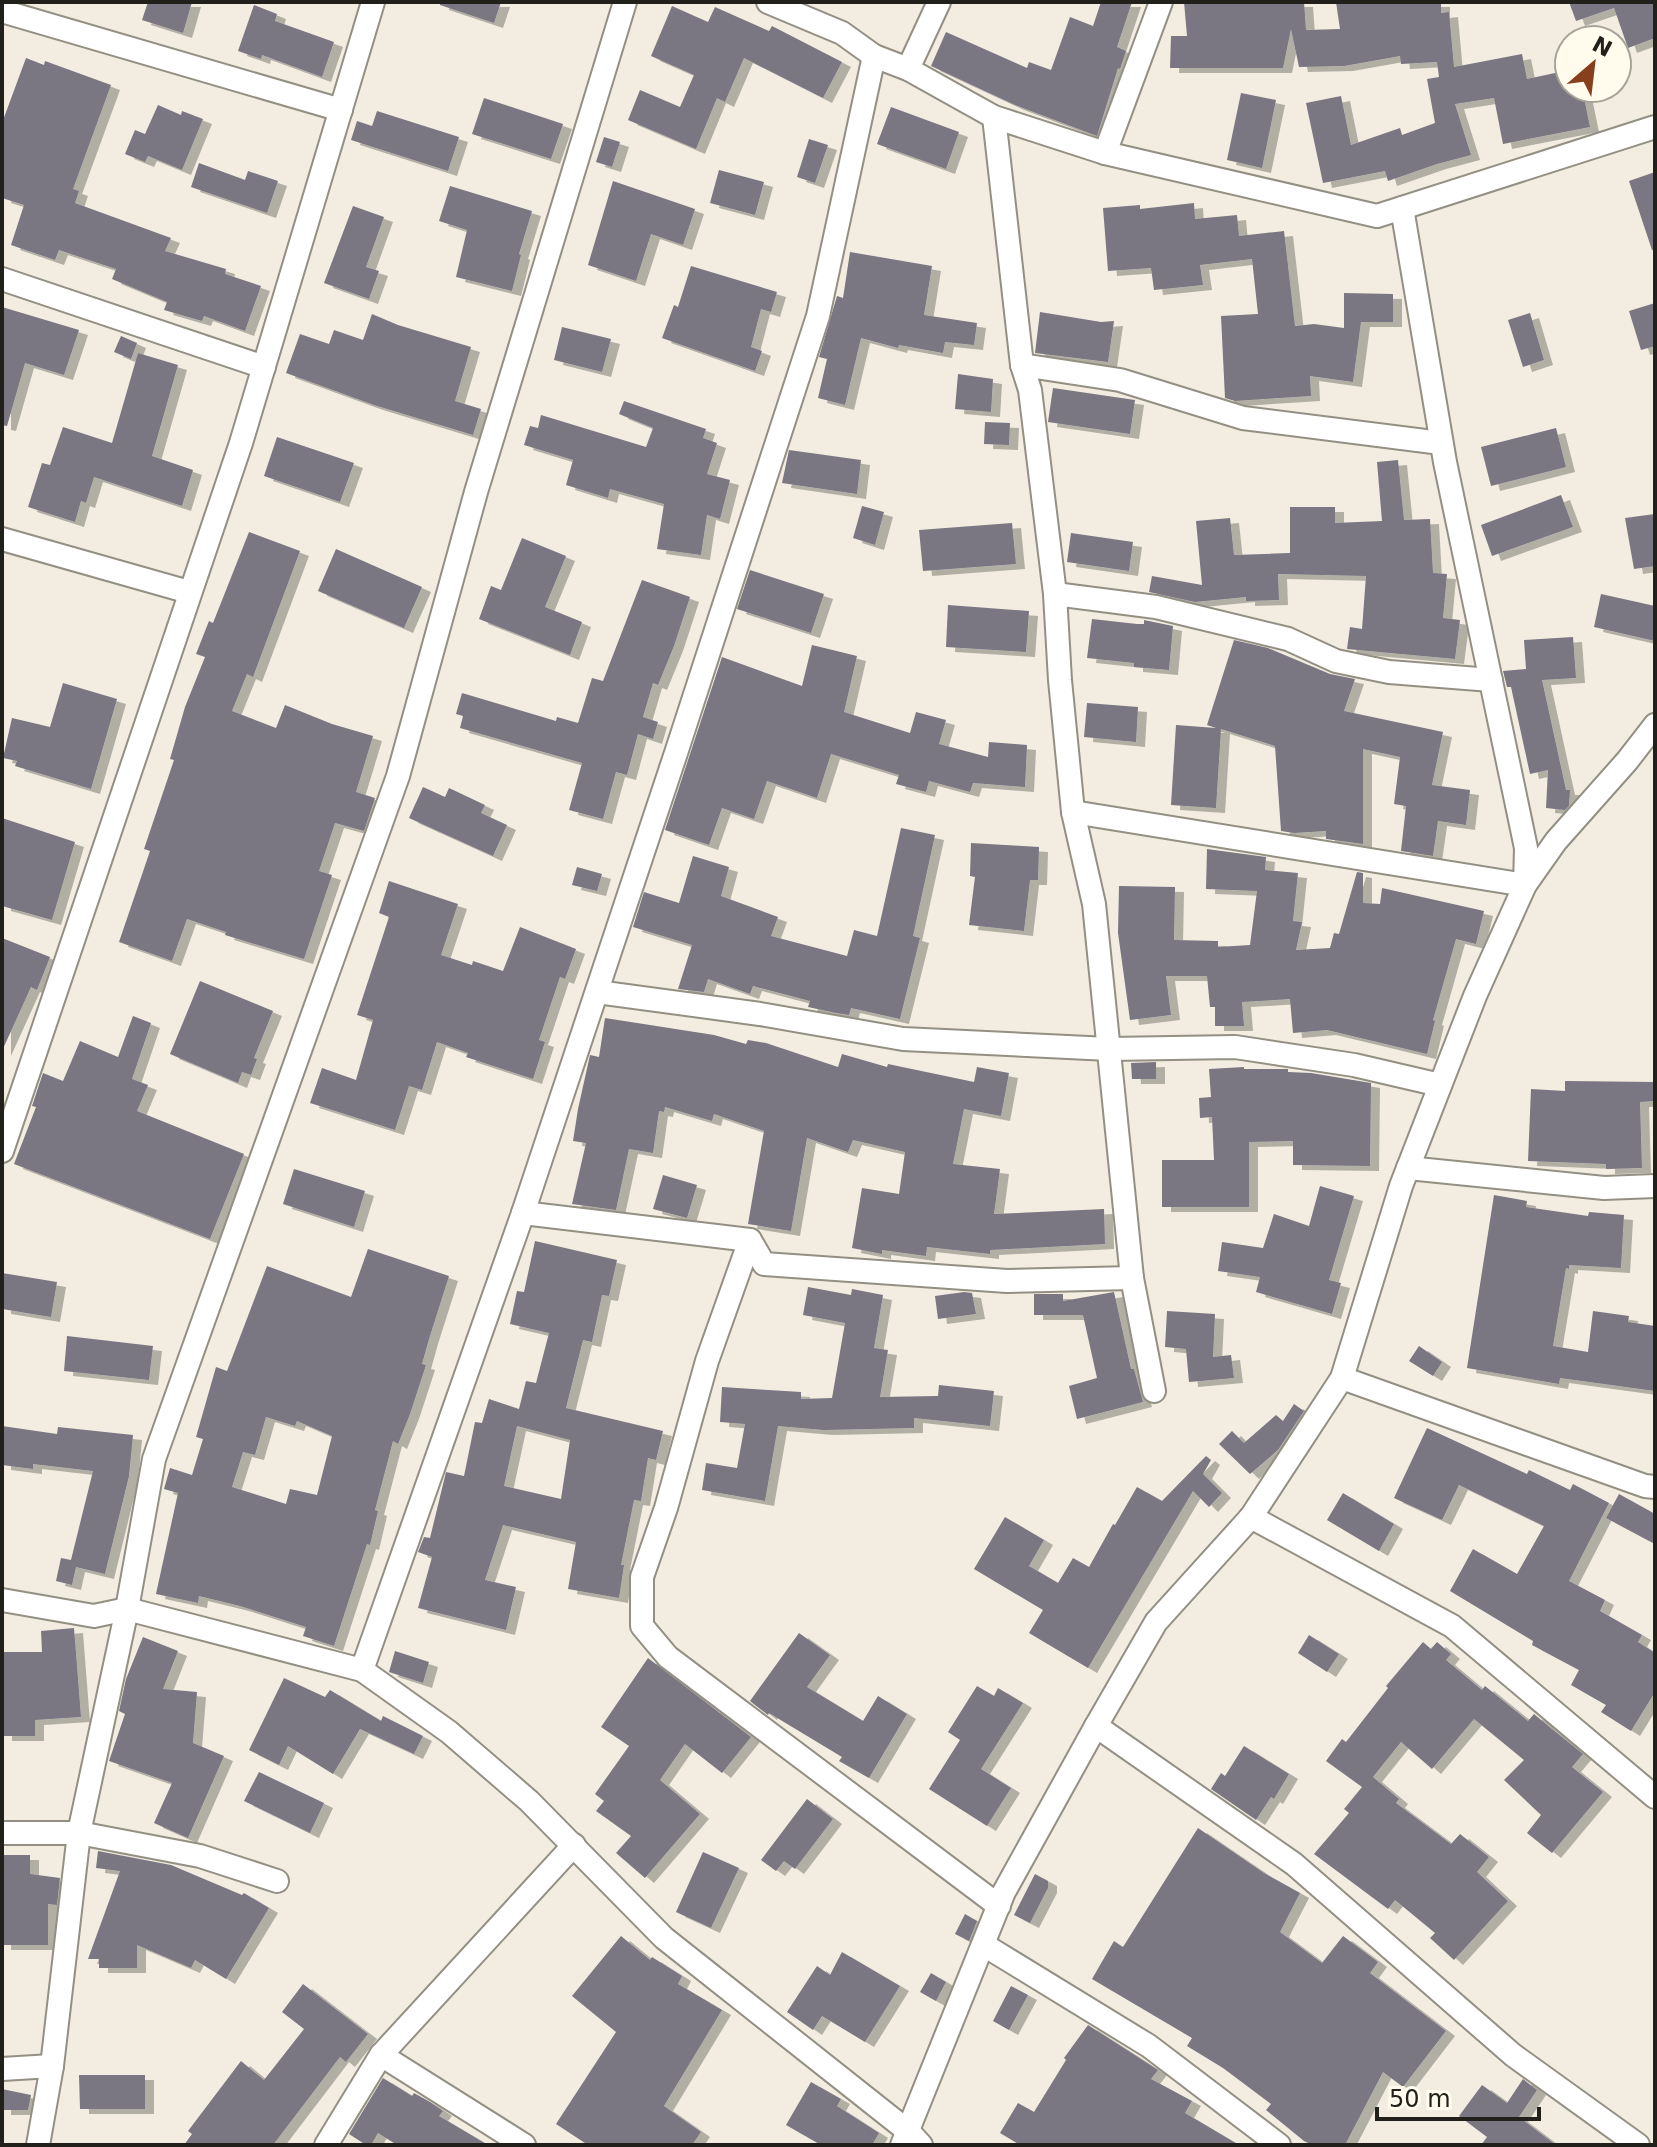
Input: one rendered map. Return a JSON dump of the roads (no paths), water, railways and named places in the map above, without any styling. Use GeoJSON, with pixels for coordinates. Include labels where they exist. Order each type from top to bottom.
{"type":"FeatureCollection","features":[{"type":"Feature","properties":{"kind":"street"},"geometry":{"type":"LineString","coordinates":[[2,1151],[264,367],[373,2]]}},
{"type":"Feature","properties":{"kind":"street"},"geometry":{"type":"LineString","coordinates":[[38,2145],[52,2066],[79,1833],[127,1609],[154,1459],[398,776],[476,492],[625,2]]}},
{"type":"Feature","properties":{"kind":"street"},"geometry":{"type":"LineString","coordinates":[[768,2],[842,33],[874,56],[908,69],[994,117],[1105,153],[1377,216],[1655,127]]}},
{"type":"Feature","properties":{"kind":"street"},"geometry":{"type":"LineString","coordinates":[[908,69],[939,2]]}},
{"type":"Feature","properties":{"kind":"street"},"geometry":{"type":"LineString","coordinates":[[1105,153],[1161,2]]}},
{"type":"Feature","properties":{"kind":"street"},"geometry":{"type":"LineString","coordinates":[[2,11],[341,110]]}},
{"type":"Feature","properties":{"kind":"street"},"geometry":{"type":"LineString","coordinates":[[362,1670],[523,1213],[818,316],[874,56]]}},
{"type":"Feature","properties":{"kind":"street"},"geometry":{"type":"LineString","coordinates":[[994,117],[1022,365],[1030,390],[1055,594],[1073,812],[1094,904],[1132,1278],[1154,1391]]}},
{"type":"Feature","properties":{"kind":"street"},"geometry":{"type":"LineString","coordinates":[[1402,208],[1441,443],[1526,848],[1525,885]]}},
{"type":"Feature","properties":{"kind":"street"},"geometry":{"type":"LineString","coordinates":[[2,279],[264,367]]}},
{"type":"Feature","properties":{"kind":"street"},"geometry":{"type":"LineString","coordinates":[[1022,365],[1120,380],[1243,418],[1441,443]]}},
{"type":"Feature","properties":{"kind":"street"},"geometry":{"type":"LineString","coordinates":[[2,539],[189,592]]}},
{"type":"Feature","properties":{"kind":"street"},"geometry":{"type":"LineString","coordinates":[[1055,594],[1156,607],[1288,639],[1336,661],[1389,672],[1491,680]]}},
{"type":"Feature","properties":{"kind":"street"},"geometry":{"type":"LineString","coordinates":[[2,1600],[94,1616],[127,1609],[362,1670],[449,1732],[529,1801],[664,1938],[911,2141],[1004,1892],[1096,1726],[1156,1622],[1251,1517],[1342,1378],[1408,1168],[1475,996],[1525,885],[1556,841],[1655,725]]}},
{"type":"Feature","properties":{"kind":"street"},"geometry":{"type":"LineString","coordinates":[[1073,812],[1525,885]]}},
{"type":"Feature","properties":{"kind":"street"},"geometry":{"type":"LineString","coordinates":[[597,992],[760,1014],[903,1039],[1109,1049],[1235,1047],[1354,1065],[1440,1085]]}},
{"type":"Feature","properties":{"kind":"street"},"geometry":{"type":"LineString","coordinates":[[1408,1168],[1604,1188],[1655,1186]]}},
{"type":"Feature","properties":{"kind":"street"},"geometry":{"type":"LineString","coordinates":[[523,1213],[750,1240]]}},
{"type":"Feature","properties":{"kind":"street"},"geometry":{"type":"LineString","coordinates":[[750,1240],[764,1264],[1007,1281],[1132,1278]]}},
{"type":"Feature","properties":{"kind":"street"},"geometry":{"type":"LineString","coordinates":[[750,1240],[707,1361],[666,1508],[642,1577],[642,1626],[668,1657],[999,1906]]}},
{"type":"Feature","properties":{"kind":"street"},"geometry":{"type":"LineString","coordinates":[[1342,1378],[1652,1490]]}},
{"type":"Feature","properties":{"kind":"street"},"geometry":{"type":"LineString","coordinates":[[1251,1517],[1452,1626],[1655,1797]]}},
{"type":"Feature","properties":{"kind":"street"},"geometry":{"type":"LineString","coordinates":[[1096,1726],[1294,1864],[1513,2055],[1638,2145]]}},
{"type":"Feature","properties":{"kind":"street"},"geometry":{"type":"LineString","coordinates":[[2,1833],[79,1833],[200,1856],[277,1881]]}},
{"type":"Feature","properties":{"kind":"street"},"geometry":{"type":"LineString","coordinates":[[326,2145],[381,2055],[574,1845]]}},
{"type":"Feature","properties":{"kind":"street"},"geometry":{"type":"LineString","coordinates":[[984,1945],[1149,2046],[1279,2145]]}},
{"type":"Feature","properties":{"kind":"street"},"geometry":{"type":"LineString","coordinates":[[381,2055],[524,2145]]}},
{"type":"Feature","properties":{"kind":"street"},"geometry":{"type":"LineString","coordinates":[[2,2069],[52,2066]]}}]}
